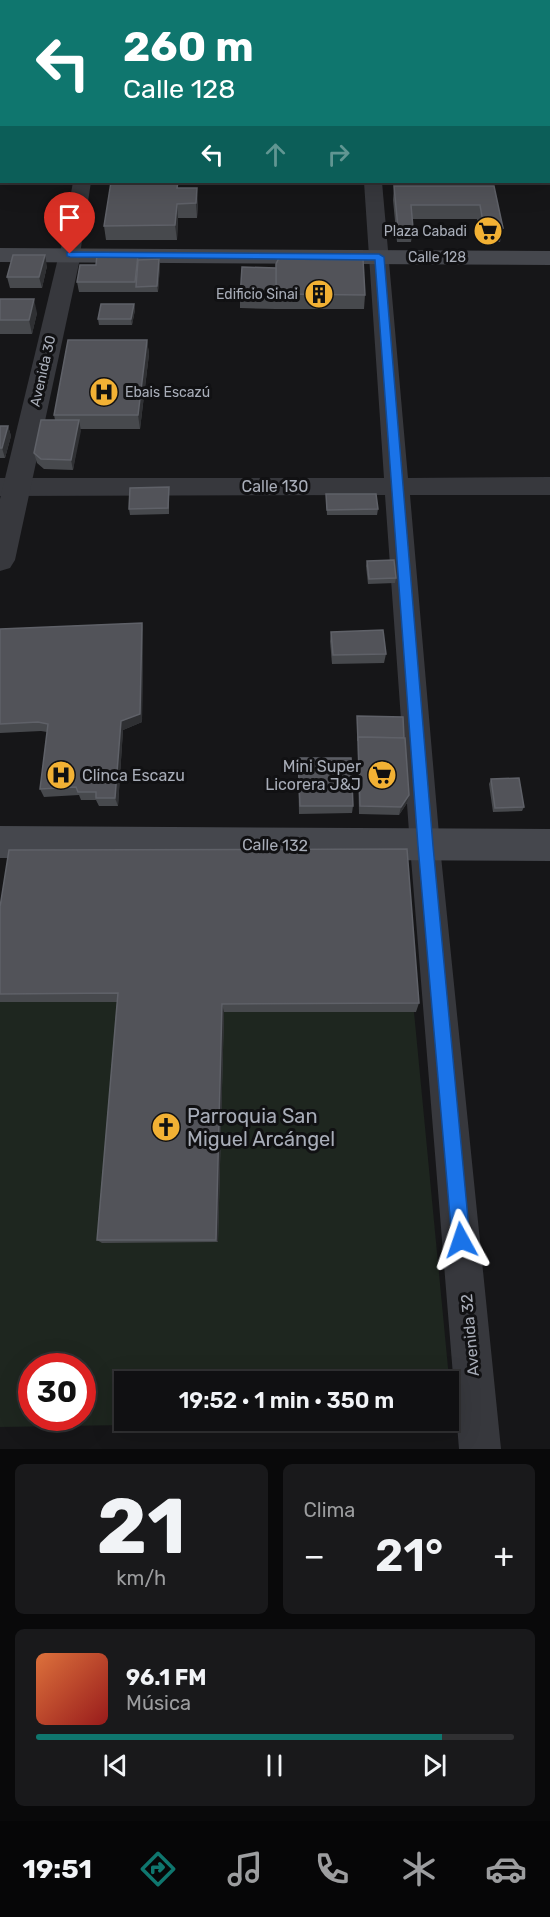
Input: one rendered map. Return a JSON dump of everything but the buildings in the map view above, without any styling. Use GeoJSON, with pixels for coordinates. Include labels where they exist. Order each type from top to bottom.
{"type":"FeatureCollection","features":[{"type":"Feature","properties":{"kind":"main road","name":"Calle 128"},"geometry":{"type":"LineString","coordinates":[[0,255],[550,258]]}},
{"type":"Feature","properties":{"kind":"main road","name":"Calle 132"},"geometry":{"type":"LineString","coordinates":[[0,842],[550,845]]}},
{"type":"Feature","properties":{"kind":"street","name":"Avenida 30"},"geometry":{"type":"LineString","coordinates":[[0,560],[8,487],[70,254],[82,183]]}},
{"type":"Feature","properties":{"kind":"street","name":"Avenida 32"},"geometry":{"type":"LineString","coordinates":[[373,183],[426,846],[480,1449]]}},
{"type":"Feature","properties":{"kind":"street","name":"Calle 130"},"geometry":{"type":"LineString","coordinates":[[8,487],[550,486]]}},
{"type":"Feature","properties":{"kind":"shaded area"},"geometry":{"type":"Polygon","coordinates":[[[0,1002],[122,1002],[224,1012],[414,1012],[448,1371],[114,1371],[114,1425],[96,1426],[96,1353],[18,1353],[18,1427],[0,1427],[0,1002]]]}},
{"type":"Feature","properties":{"kind":"place","name":"Plaza Cabadi"},"geometry":{"type":"Point","coordinates":[488,231]}},
{"type":"Feature","properties":{"kind":"place","name":"Edificio Sinai"},"geometry":{"type":"Point","coordinates":[319,294]}},
{"type":"Feature","properties":{"kind":"place","name":"Ebais Escazú"},"geometry":{"type":"Point","coordinates":[104,392]}},
{"type":"Feature","properties":{"kind":"place","name":"Clinca Escazu"},"geometry":{"type":"Point","coordinates":[61,775]}},
{"type":"Feature","properties":{"kind":"place","name":"Mini Super Licorera J&J"},"geometry":{"type":"Point","coordinates":[382,775]}},
{"type":"Feature","properties":{"kind":"place","name":"Parroquia San Miguel Arcángel"},"geometry":{"type":"Point","coordinates":[166,1127]}},
{"type":"Feature","properties":{"kind":"route"},"geometry":{"type":"LineString","coordinates":[[70,254],[379,257],[426,846],[461,1240]]}}]}
